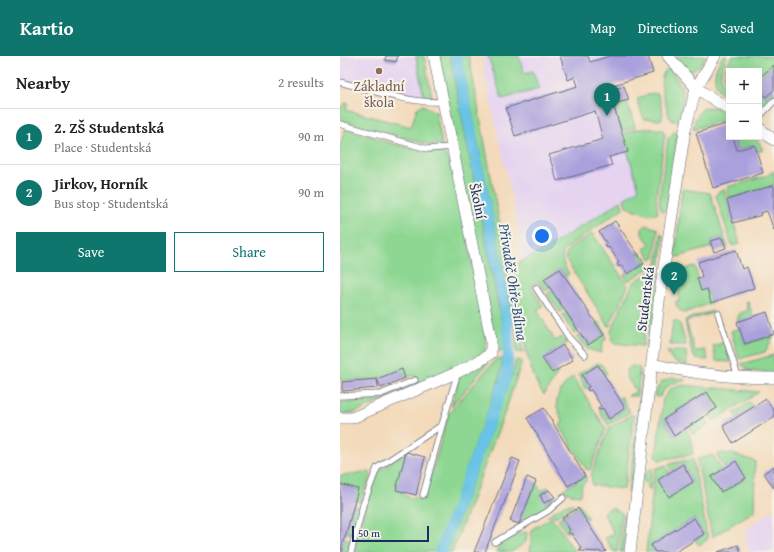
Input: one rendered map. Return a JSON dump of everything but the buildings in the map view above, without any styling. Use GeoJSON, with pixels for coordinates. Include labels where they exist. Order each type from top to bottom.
{"type":"FeatureCollection","features":[{"type":"Feature","properties":{"kind":"street","name":"Školní"},"geometry":{"type":"LineString","coordinates":[[434,56],[492,339],[491,353],[458,372]]}},
{"type":"Feature","properties":{"kind":"street"},"geometry":{"type":"LineString","coordinates":[[668,56],[696,88],[726,107]]}},
{"type":"Feature","properties":{"kind":"street","name":"Studentská"},"geometry":{"type":"LineString","coordinates":[[630,552],[653,364],[660,293],[683,148],[696,88],[715,56]]}},
{"type":"Feature","properties":{"kind":"street"},"geometry":{"type":"LineString","coordinates":[[762,130],[774,140]]}},
{"type":"Feature","properties":{"kind":"street"},"geometry":{"type":"LineString","coordinates":[[653,364],[677,370],[738,377],[774,378]]}},
{"type":"Feature","properties":{"kind":"street"},"geometry":{"type":"LineString","coordinates":[[340,418],[352,418],[458,372]]}},
{"type":"Feature","properties":{"kind":"lane"},"geometry":{"type":"LineString","coordinates":[[340,82],[414,100],[443,102]]}},
{"type":"Feature","properties":{"kind":"lane"},"geometry":{"type":"LineString","coordinates":[[762,114],[774,101]]}},
{"type":"Feature","properties":{"kind":"lane"},"geometry":{"type":"LineString","coordinates":[[340,124],[428,149],[452,147]]}},
{"type":"Feature","properties":{"kind":"lane"},"geometry":{"type":"LineString","coordinates":[[536,288],[570,339],[585,356]]}},
{"type":"Feature","properties":{"kind":"lane"},"geometry":{"type":"LineString","coordinates":[[718,313],[738,377]]}},
{"type":"Feature","properties":{"kind":"lane"},"geometry":{"type":"LineString","coordinates":[[422,495],[458,372]]}},
{"type":"Feature","properties":{"kind":"lane"},"geometry":{"type":"LineString","coordinates":[[340,396],[381,394],[415,380]]}},
{"type":"Feature","properties":{"kind":"lane"},"geometry":{"type":"LineString","coordinates":[[351,552],[363,505],[377,468],[442,425]]}},
{"type":"Feature","properties":{"kind":"lane"},"geometry":{"type":"LineString","coordinates":[[495,542],[548,511],[563,498]]}},
{"type":"Feature","properties":{"kind":"shaded area","name":"Základní škola"},"geometry":{"type":"Polygon","coordinates":[[[340,56],[416,56],[424,99],[418,99],[340,79],[340,56]]]}},
{"type":"Feature","properties":{"kind":"shaded area"},"geometry":{"type":"Polygon","coordinates":[[[483,56],[648,56],[653,73],[610,86],[612,90],[624,86],[629,100],[614,105],[639,189],[547,248],[523,261],[517,221],[484,71],[483,56]]]}},
{"type":"Feature","properties":{"kind":"shaded area"},"geometry":{"type":"Polygon","coordinates":[[[774,510],[774,552],[749,552],[744,530],[774,510]]]}},
{"type":"Feature","properties":{"kind":"green space"},"geometry":{"type":"Polygon","coordinates":[[[416,56],[424,56],[432,97],[424,99],[416,56]]]}},
{"type":"Feature","properties":{"kind":"green space"},"geometry":{"type":"Polygon","coordinates":[[[438,56],[450,56],[504,335],[504,351],[497,351],[438,56]]]}},
{"type":"Feature","properties":{"kind":"green space"},"geometry":{"type":"Polygon","coordinates":[[[461,56],[469,56],[523,353],[516,352],[516,334],[461,56]]]}},
{"type":"Feature","properties":{"kind":"green space"},"geometry":{"type":"Polygon","coordinates":[[[488,56],[519,56],[524,73],[533,71],[539,89],[502,99],[488,56]]]}},
{"type":"Feature","properties":{"kind":"green space"},"geometry":{"type":"Polygon","coordinates":[[[678,56],[706,56],[698,67],[692,71],[685,68],[675,59],[678,56]]]}},
{"type":"Feature","properties":{"kind":"green space"},"geometry":{"type":"Polygon","coordinates":[[[723,56],[727,56],[721,74],[722,82],[726,87],[726,98],[719,90],[715,80],[716,68],[723,56]]]}},
{"type":"Feature","properties":{"kind":"green space"},"geometry":{"type":"Polygon","coordinates":[[[732,56],[774,56],[774,65],[762,75],[762,68],[726,68],[726,81],[724,77],[726,67],[732,56]]]}},
{"type":"Feature","properties":{"kind":"green space"},"geometry":{"type":"Polygon","coordinates":[[[668,68],[678,81],[683,93],[683,106],[680,122],[673,121],[669,117],[662,91],[662,78],[668,68]]]}},
{"type":"Feature","properties":{"kind":"green space"},"geometry":{"type":"Polygon","coordinates":[[[774,90],[774,96],[762,109],[762,92],[766,97],[774,90]]]}},
{"type":"Feature","properties":{"kind":"green space"},"geometry":{"type":"Polygon","coordinates":[[[652,93],[658,94],[663,113],[662,119],[660,120],[644,119],[638,104],[638,98],[652,93]]]}},
{"type":"Feature","properties":{"kind":"green space"},"geometry":{"type":"Polygon","coordinates":[[[627,101],[635,127],[622,131],[613,104],[627,101]]]}},
{"type":"Feature","properties":{"kind":"green space"},"geometry":{"type":"Polygon","coordinates":[[[345,103],[348,103],[346,110],[411,127],[417,108],[423,105],[436,112],[442,145],[430,145],[340,120],[340,106],[343,107],[345,103]]]}},
{"type":"Feature","properties":{"kind":"green space"},"geometry":{"type":"Polygon","coordinates":[[[713,107],[726,110],[726,120],[693,129],[696,118],[702,109],[713,107]]]}},
{"type":"Feature","properties":{"kind":"green space"},"geometry":{"type":"Polygon","coordinates":[[[347,129],[407,148],[432,152],[444,152],[445,156],[448,157],[450,168],[454,167],[487,343],[485,351],[479,359],[354,413],[340,414],[340,403],[382,400],[418,385],[414,375],[405,378],[402,370],[377,379],[340,381],[340,145],[345,130],[347,129]]]}},
{"type":"Feature","properties":{"kind":"green space"},"geometry":{"type":"Polygon","coordinates":[[[636,129],[662,129],[665,134],[656,199],[658,213],[649,215],[626,206],[624,199],[639,189],[622,134],[636,129]]]}},
{"type":"Feature","properties":{"kind":"green space"},"geometry":{"type":"Polygon","coordinates":[[[675,131],[678,132],[667,208],[662,213],[659,201],[668,138],[675,131]]]}},
{"type":"Feature","properties":{"kind":"green space"},"geometry":{"type":"Polygon","coordinates":[[[758,140],[763,150],[757,152],[754,145],[737,150],[735,141],[758,140]]]}},
{"type":"Feature","properties":{"kind":"green space"},"geometry":{"type":"Polygon","coordinates":[[[774,171],[774,185],[730,199],[727,187],[766,176],[774,171]]]}},
{"type":"Feature","properties":{"kind":"green space"},"geometry":{"type":"Polygon","coordinates":[[[682,189],[710,193],[728,248],[726,248],[722,238],[710,241],[712,247],[678,257],[675,256],[682,189]]]}},
{"type":"Feature","properties":{"kind":"green space"},"geometry":{"type":"Polygon","coordinates":[[[724,189],[740,244],[732,246],[716,196],[717,193],[724,189]]]}},
{"type":"Feature","properties":{"kind":"green space"},"geometry":{"type":"Polygon","coordinates":[[[621,201],[623,208],[564,250],[562,256],[563,262],[569,274],[566,277],[560,269],[545,279],[550,288],[545,291],[539,282],[531,287],[543,306],[537,310],[555,341],[562,337],[567,343],[543,358],[552,373],[556,370],[557,374],[544,395],[537,384],[527,353],[511,267],[547,248],[621,201]]]}},
{"type":"Feature","properties":{"kind":"green space"},"geometry":{"type":"Polygon","coordinates":[[[646,225],[658,229],[655,257],[651,259],[644,249],[650,244],[642,234],[642,229],[646,225]]]}},
{"type":"Feature","properties":{"kind":"green space"},"geometry":{"type":"Polygon","coordinates":[[[661,233],[664,238],[651,342],[646,352],[661,233]]]}},
{"type":"Feature","properties":{"kind":"green space"},"geometry":{"type":"Polygon","coordinates":[[[593,234],[628,286],[609,327],[565,258],[568,250],[593,234]]]}},
{"type":"Feature","properties":{"kind":"green space"},"geometry":{"type":"Polygon","coordinates":[[[640,252],[649,265],[649,268],[628,281],[624,275],[644,264],[637,254],[640,252]]]}},
{"type":"Feature","properties":{"kind":"green space"},"geometry":{"type":"Polygon","coordinates":[[[695,266],[701,290],[707,289],[711,303],[684,313],[678,308],[676,303],[676,301],[679,302],[679,280],[683,271],[695,266]]]}},
{"type":"Feature","properties":{"kind":"green space"},"geometry":{"type":"Polygon","coordinates":[[[651,271],[643,346],[613,343],[611,331],[633,283],[651,271]]]}},
{"type":"Feature","properties":{"kind":"green space"},"geometry":{"type":"Polygon","coordinates":[[[552,290],[564,309],[560,312],[547,294],[552,290]]]}},
{"type":"Feature","properties":{"kind":"green space"},"geometry":{"type":"Polygon","coordinates":[[[746,301],[748,301],[753,317],[737,322],[739,314],[748,310],[746,301]]]}},
{"type":"Feature","properties":{"kind":"green space"},"geometry":{"type":"Polygon","coordinates":[[[712,311],[713,313],[686,321],[695,351],[705,350],[708,360],[696,359],[692,354],[685,320],[712,311]]]}},
{"type":"Feature","properties":{"kind":"green space"},"geometry":{"type":"Polygon","coordinates":[[[566,312],[578,331],[574,334],[562,315],[566,312]]]}},
{"type":"Feature","properties":{"kind":"green space"},"geometry":{"type":"Polygon","coordinates":[[[675,320],[680,324],[686,345],[670,345],[673,322],[675,320]]]}},
{"type":"Feature","properties":{"kind":"green space"},"geometry":{"type":"Polygon","coordinates":[[[599,322],[605,332],[606,340],[603,341],[601,353],[587,349],[576,337],[581,335],[588,345],[604,335],[596,323],[599,322]]]}},
{"type":"Feature","properties":{"kind":"green space"},"geometry":{"type":"Polygon","coordinates":[[[739,328],[745,344],[774,335],[765,352],[739,359],[731,331],[739,328]]]}},
{"type":"Feature","properties":{"kind":"green space"},"geometry":{"type":"Polygon","coordinates":[[[725,342],[731,362],[716,361],[713,346],[725,342]]]}},
{"type":"Feature","properties":{"kind":"green space"},"geometry":{"type":"Polygon","coordinates":[[[667,351],[686,351],[687,366],[673,361],[667,351]]]}},
{"type":"Feature","properties":{"kind":"green space"},"geometry":{"type":"Polygon","coordinates":[[[774,355],[774,373],[750,371],[741,364],[774,355]]]}},
{"type":"Feature","properties":{"kind":"green space"},"geometry":{"type":"Polygon","coordinates":[[[496,359],[503,359],[498,383],[435,552],[354,552],[366,503],[380,470],[406,452],[397,490],[403,492],[405,496],[424,500],[449,413],[496,359]]]}},
{"type":"Feature","properties":{"kind":"green space"},"geometry":{"type":"Polygon","coordinates":[[[516,360],[522,361],[506,409],[452,552],[446,552],[513,372],[516,360]]]}},
{"type":"Feature","properties":{"kind":"green space"},"geometry":{"type":"Polygon","coordinates":[[[488,363],[451,407],[460,375],[488,363]]]}},
{"type":"Feature","properties":{"kind":"green space"},"geometry":{"type":"Polygon","coordinates":[[[598,363],[602,365],[607,373],[605,375],[598,365],[582,375],[589,387],[585,389],[578,374],[598,363]]]}},
{"type":"Feature","properties":{"kind":"green space"},"geometry":{"type":"Polygon","coordinates":[[[632,366],[640,369],[637,396],[628,396],[636,391],[626,376],[627,370],[632,366]]]}},
{"type":"Feature","properties":{"kind":"green space"},"geometry":{"type":"Polygon","coordinates":[[[643,372],[645,379],[632,488],[628,494],[643,372]]]}},
{"type":"Feature","properties":{"kind":"green space"},"geometry":{"type":"Polygon","coordinates":[[[573,377],[606,429],[590,470],[586,469],[560,426],[563,421],[558,411],[558,396],[566,383],[573,377]]]}},
{"type":"Feature","properties":{"kind":"green space"},"geometry":{"type":"Polygon","coordinates":[[[672,378],[685,379],[684,381],[676,382],[666,387],[660,397],[654,396],[661,382],[672,378]]]}},
{"type":"Feature","properties":{"kind":"green space"},"geometry":{"type":"Polygon","coordinates":[[[683,385],[759,392],[714,421],[708,414],[717,408],[707,392],[664,419],[674,436],[686,428],[690,436],[693,454],[659,460],[656,457],[663,399],[670,389],[683,385]]]}},
{"type":"Feature","properties":{"kind":"green space"},"geometry":{"type":"Polygon","coordinates":[[[621,396],[630,412],[608,425],[599,411],[603,408],[609,419],[625,409],[619,398],[621,396]]]}},
{"type":"Feature","properties":{"kind":"green space"},"geometry":{"type":"Polygon","coordinates":[[[750,402],[754,407],[737,417],[734,413],[750,402]]]}},
{"type":"Feature","properties":{"kind":"green space"},"geometry":{"type":"Polygon","coordinates":[[[631,415],[634,416],[624,489],[592,485],[591,475],[609,428],[631,415]]]}},
{"type":"Feature","properties":{"kind":"green space"},"geometry":{"type":"Polygon","coordinates":[[[705,416],[709,424],[693,434],[689,427],[705,416]]]}},
{"type":"Feature","properties":{"kind":"green space"},"geometry":{"type":"Polygon","coordinates":[[[722,453],[732,454],[755,461],[754,511],[712,537],[697,459],[713,455],[722,470],[711,477],[721,492],[746,478],[725,468],[717,455],[722,453]]]}},
{"type":"Feature","properties":{"kind":"green space"},"geometry":{"type":"Polygon","coordinates":[[[693,459],[708,539],[699,545],[695,540],[704,534],[694,518],[651,545],[655,552],[646,552],[655,469],[665,465],[670,472],[658,480],[669,497],[693,482],[683,464],[673,471],[668,464],[693,459]]]}},
{"type":"Feature","properties":{"kind":"green space"},"geometry":{"type":"Polygon","coordinates":[[[652,468],[650,490],[643,480],[645,473],[652,468]]]}},
{"type":"Feature","properties":{"kind":"green space"},"geometry":{"type":"Polygon","coordinates":[[[370,472],[371,476],[360,502],[355,501],[357,489],[340,484],[340,476],[370,472]]]}},
{"type":"Feature","properties":{"kind":"green space"},"geometry":{"type":"Polygon","coordinates":[[[586,476],[586,482],[582,484],[581,495],[571,494],[562,490],[586,476]]]}},
{"type":"Feature","properties":{"kind":"green space"},"geometry":{"type":"Polygon","coordinates":[[[536,482],[541,491],[548,487],[549,490],[540,495],[545,503],[555,497],[556,500],[547,508],[519,524],[536,482]]]}},
{"type":"Feature","properties":{"kind":"green space"},"geometry":{"type":"Polygon","coordinates":[[[574,504],[557,516],[547,516],[564,505],[574,504]]]}},
{"type":"Feature","properties":{"kind":"green space"},"geometry":{"type":"Polygon","coordinates":[[[354,505],[360,508],[352,534],[347,533],[354,505]]]}},
{"type":"Feature","properties":{"kind":"green space"},"geometry":{"type":"Polygon","coordinates":[[[579,505],[588,517],[586,519],[578,508],[562,518],[570,530],[566,533],[558,519],[579,505]]]}},
{"type":"Feature","properties":{"kind":"green space"},"geometry":{"type":"Polygon","coordinates":[[[612,508],[622,513],[617,552],[614,552],[605,538],[614,534],[604,514],[606,510],[612,508]]]}},
{"type":"Feature","properties":{"kind":"green space"},"geometry":{"type":"Polygon","coordinates":[[[624,515],[627,522],[623,552],[620,552],[624,515]]]}},
{"type":"Feature","properties":{"kind":"green space"},"geometry":{"type":"Polygon","coordinates":[[[551,518],[554,520],[575,552],[530,552],[532,529],[551,518]]]}},
{"type":"Feature","properties":{"kind":"green space"},"geometry":{"type":"Polygon","coordinates":[[[527,532],[526,542],[512,552],[496,552],[502,543],[508,538],[527,532]]]}},
{"type":"Feature","properties":{"kind":"green space"},"geometry":{"type":"Polygon","coordinates":[[[344,538],[351,540],[349,552],[342,552],[343,549],[341,549],[344,538]]]}},
{"type":"Feature","properties":{"kind":"waterway","name":"Přivaděč Ohře-Bílina"},"geometry":{"type":"LineString","coordinates":[[440,552],[506,377],[509,346],[503,297],[456,56]]}},
{"type":"Feature","properties":{"kind":"place","name":"Základní škola"},"geometry":{"type":"Point","coordinates":[379,71]}},
{"type":"Feature","properties":{"kind":"place","name":"2. ZŠ Studentská"},"geometry":{"type":"Point","coordinates":[607,116]}},
{"type":"Feature","properties":{"kind":"place","name":"Jirkov, Horník"},"geometry":{"type":"Point","coordinates":[674,295]}}]}
